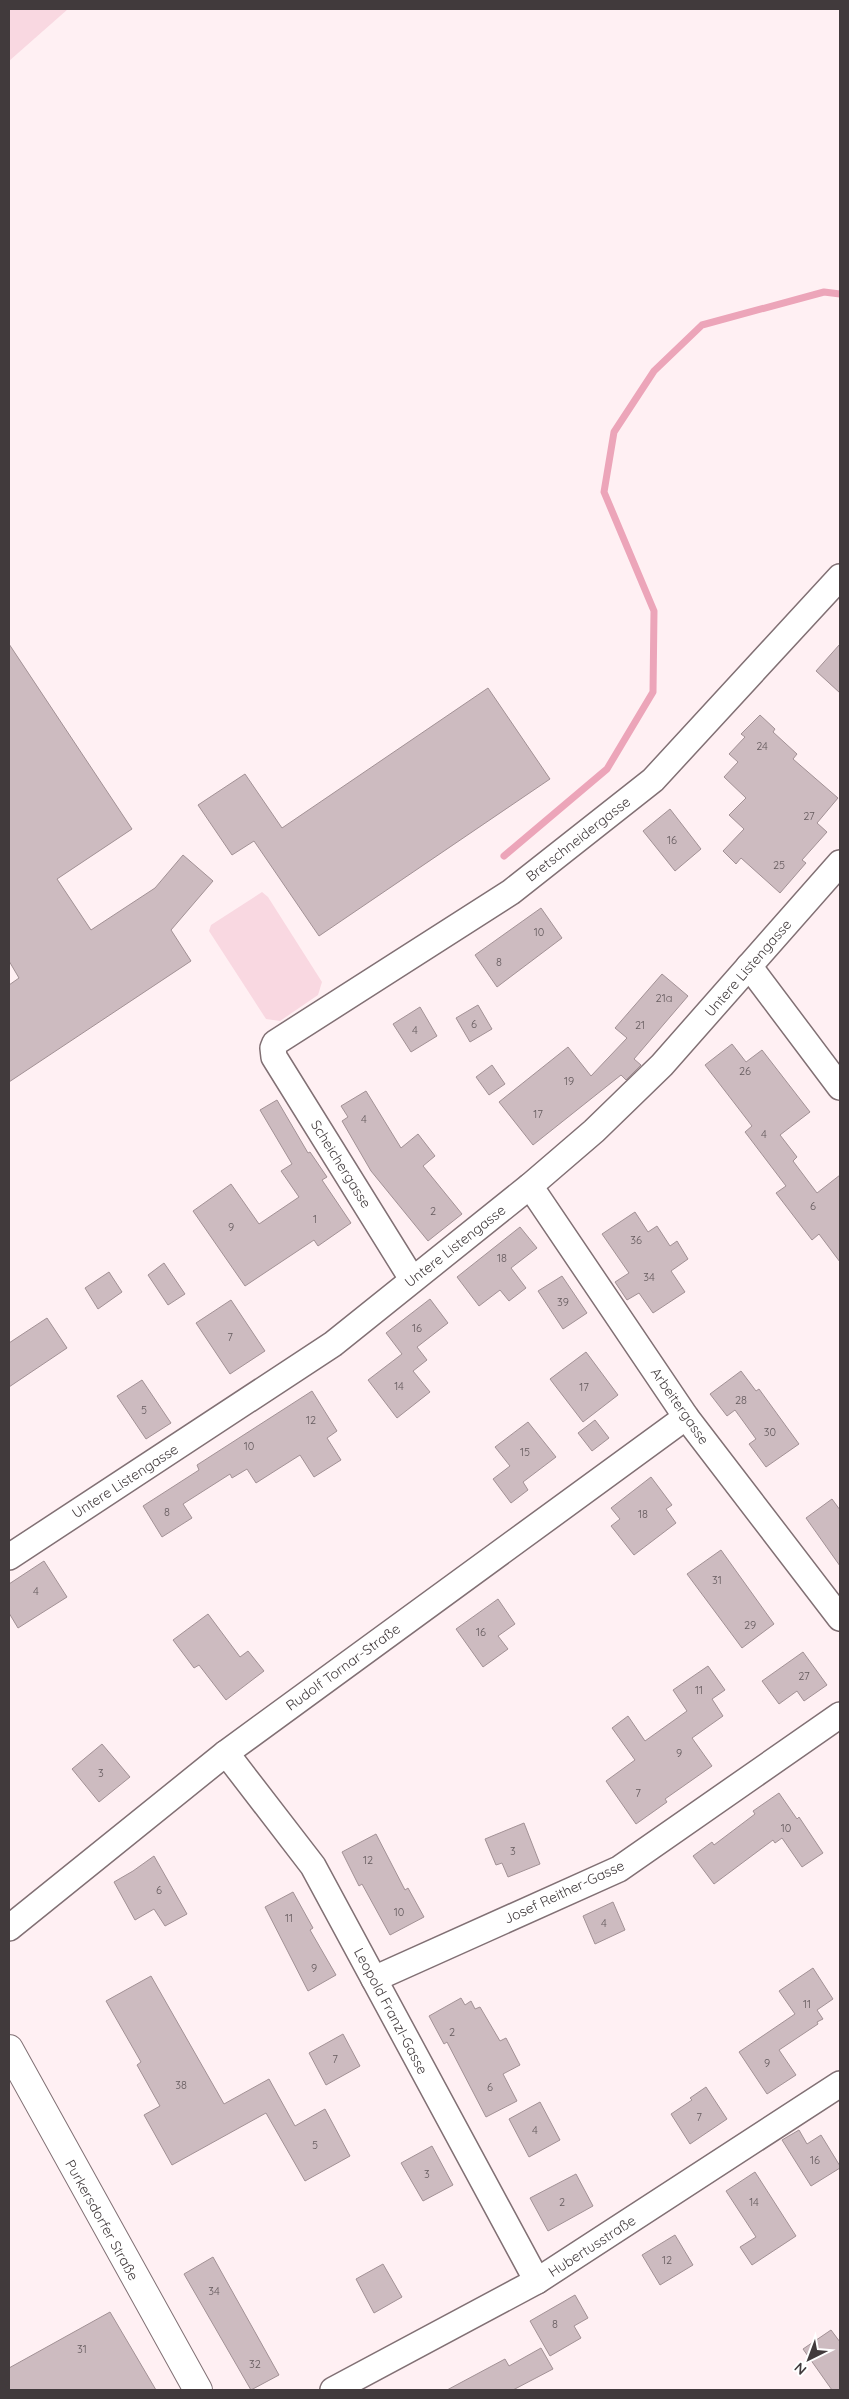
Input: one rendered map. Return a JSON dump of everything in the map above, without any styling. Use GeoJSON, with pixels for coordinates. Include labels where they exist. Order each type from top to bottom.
{"type":"FeatureCollection","features":[{"type":"Feature","properties":{"kind":"main road","name":"Purkersdorfer Straße"},"geometry":{"type":"LineString","coordinates":[[9,2049],[198,2390]]}},
{"type":"Feature","properties":{"kind":"street","name":"Bretschneidergasse"},"geometry":{"type":"LineString","coordinates":[[273,1048],[278,1040],[512,892],[653,780],[840,577]]}},
{"type":"Feature","properties":{"kind":"street","name":"Untere Listengasse"},"geometry":{"type":"LineString","coordinates":[[9,1557],[333,1344],[530,1186],[594,1131],[662,1065],[840,863]]}},
{"type":"Feature","properties":{"kind":"street"},"geometry":{"type":"LineString","coordinates":[[749,966],[840,1087]]}},
{"type":"Feature","properties":{"kind":"street","name":"Scheichergasse"},"geometry":{"type":"LineString","coordinates":[[273,1048],[274,1057],[412,1279]]}},
{"type":"Feature","properties":{"kind":"street","name":"Arbeitergasse"},"geometry":{"type":"LineString","coordinates":[[530,1186],[686,1417],[840,1618]]}},
{"type":"Feature","properties":{"kind":"street","name":"Rudolf Tornar-Straße"},"geometry":{"type":"LineString","coordinates":[[9,1928],[226,1753],[686,1417]]}},
{"type":"Feature","properties":{"kind":"street","name":"Josef Reither-Gasse"},"geometry":{"type":"LineString","coordinates":[[374,1979],[619,1869],[840,1715]]}},
{"type":"Feature","properties":{"kind":"street","name":"Leopold Franzl-Gasse"},"geometry":{"type":"LineString","coordinates":[[226,1753],[313,1866],[537,2281]]}},
{"type":"Feature","properties":{"kind":"street","name":"Hubertusstraße"},"geometry":{"type":"LineString","coordinates":[[333,2390],[537,2281],[840,2084]]}},
{"type":"Feature","properties":{"kind":"shaded area"},"geometry":{"type":"Polygon","coordinates":[[[9,9],[68,9],[9,61],[9,9]]]}},
{"type":"Feature","properties":{"kind":"shaded area"},"geometry":{"type":"Polygon","coordinates":[[[262,892],[268,897],[322,982],[318,995],[280,1021],[266,1019],[209,931],[211,925],[262,892]]]}},
{"type":"Feature","properties":{"kind":"building"},"geometry":{"type":"Polygon","coordinates":[[[9,644],[132,829],[57,879],[91,930],[155,888],[183,855],[213,881],[171,930],[191,961],[9,1082],[9,985],[19,978],[9,961],[9,644]]]}},
{"type":"Feature","properties":{"kind":"building"},"geometry":{"type":"Polygon","coordinates":[[[840,644],[840,693],[816,671],[840,644]]]}},
{"type":"Feature","properties":{"kind":"building"},"geometry":{"type":"Polygon","coordinates":[[[488,688],[550,779],[319,936],[254,841],[232,855],[198,805],[245,774],[282,828],[488,688]]]}},
{"type":"Feature","properties":{"kind":"building"},"geometry":{"type":"Polygon","coordinates":[[[760,715],[775,729],[773,732],[797,754],[793,759],[838,798],[817,823],[827,832],[802,860],[806,863],[780,893],[741,858],[736,864],[723,851],[744,829],[729,815],[746,798],[724,777],[738,762],[729,754],[745,737],[741,734],[760,715]]]}},
{"type":"Feature","properties":{"kind":"building"},"geometry":{"type":"Polygon","coordinates":[[[670,809],[701,849],[675,871],[643,831],[670,809]]]}},
{"type":"Feature","properties":{"kind":"building"},"geometry":{"type":"Polygon","coordinates":[[[541,908],[562,938],[497,987],[475,955],[541,908]]]}},
{"type":"Feature","properties":{"kind":"building"},"geometry":{"type":"Polygon","coordinates":[[[662,974],[688,996],[634,1059],[641,1065],[626,1080],[621,1075],[533,1145],[499,1102],[568,1047],[591,1076],[627,1038],[615,1028],[662,974]]]}},
{"type":"Feature","properties":{"kind":"building"},"geometry":{"type":"Polygon","coordinates":[[[478,1005],[492,1029],[470,1042],[456,1018],[478,1005]]]}},
{"type":"Feature","properties":{"kind":"building"},"geometry":{"type":"Polygon","coordinates":[[[420,1007],[437,1036],[411,1052],[393,1024],[420,1007]]]}},
{"type":"Feature","properties":{"kind":"building"},"geometry":{"type":"Polygon","coordinates":[[[732,1044],[746,1062],[762,1050],[810,1112],[780,1135],[797,1157],[793,1161],[817,1193],[840,1175],[840,1262],[819,1234],[812,1240],[776,1193],[786,1186],[745,1132],[752,1126],[705,1065],[732,1044]]]}},
{"type":"Feature","properties":{"kind":"building"},"geometry":{"type":"Polygon","coordinates":[[[492,1065],[505,1084],[489,1095],[476,1077],[492,1065]]]}},
{"type":"Feature","properties":{"kind":"building"},"geometry":{"type":"Polygon","coordinates":[[[366,1091],[401,1148],[418,1134],[435,1156],[423,1166],[462,1214],[428,1241],[371,1171],[342,1121],[348,1117],[341,1106],[366,1091]]]}},
{"type":"Feature","properties":{"kind":"building"},"geometry":{"type":"Polygon","coordinates":[[[277,1100],[308,1153],[310,1152],[327,1177],[322,1180],[351,1223],[318,1246],[314,1240],[245,1286],[193,1211],[231,1184],[259,1224],[299,1197],[281,1171],[292,1164],[260,1110],[277,1100]]]}},
{"type":"Feature","properties":{"kind":"building"},"geometry":{"type":"Polygon","coordinates":[[[635,1212],[648,1232],[657,1226],[670,1246],[677,1241],[688,1259],[671,1271],[685,1292],[653,1313],[639,1293],[627,1300],[615,1282],[629,1273],[602,1234],[635,1212]]]}},
{"type":"Feature","properties":{"kind":"building"},"geometry":{"type":"Polygon","coordinates":[[[520,1227],[537,1248],[511,1268],[526,1288],[509,1301],[500,1290],[479,1306],[457,1277],[520,1227]]]}},
{"type":"Feature","properties":{"kind":"building"},"geometry":{"type":"Polygon","coordinates":[[[164,1263],[185,1294],[168,1305],[148,1275],[164,1263]]]}},
{"type":"Feature","properties":{"kind":"building"},"geometry":{"type":"Polygon","coordinates":[[[109,1272],[122,1292],[98,1309],[85,1288],[109,1272]]]}},
{"type":"Feature","properties":{"kind":"building"},"geometry":{"type":"Polygon","coordinates":[[[562,1276],[587,1313],[563,1329],[538,1291],[562,1276]]]}},
{"type":"Feature","properties":{"kind":"building"},"geometry":{"type":"Polygon","coordinates":[[[430,1299],[448,1323],[417,1347],[427,1360],[413,1371],[430,1392],[397,1418],[368,1380],[402,1354],[386,1333],[430,1299]]]}},
{"type":"Feature","properties":{"kind":"building"},"geometry":{"type":"Polygon","coordinates":[[[231,1300],[265,1351],[230,1374],[196,1323],[231,1300]]]}},
{"type":"Feature","properties":{"kind":"building"},"geometry":{"type":"Polygon","coordinates":[[[47,1318],[67,1348],[9,1387],[9,1343],[47,1318]]]}},
{"type":"Feature","properties":{"kind":"building"},"geometry":{"type":"Polygon","coordinates":[[[586,1352],[618,1395],[583,1422],[550,1379],[586,1352]]]}},
{"type":"Feature","properties":{"kind":"building"},"geometry":{"type":"Polygon","coordinates":[[[741,1371],[756,1391],[759,1389],[799,1444],[766,1467],[749,1444],[756,1439],[735,1410],[727,1416],[710,1394],[741,1371]]]}},
{"type":"Feature","properties":{"kind":"building"},"geometry":{"type":"Polygon","coordinates":[[[142,1380],[171,1423],[146,1439],[117,1396],[142,1380]]]}},
{"type":"Feature","properties":{"kind":"building"},"geometry":{"type":"Polygon","coordinates":[[[312,1391],[337,1431],[327,1438],[341,1460],[314,1477],[300,1455],[256,1483],[247,1469],[232,1478],[230,1474],[183,1504],[192,1518],[162,1537],[143,1506],[199,1470],[197,1465],[312,1391]]]}},
{"type":"Feature","properties":{"kind":"building"},"geometry":{"type":"Polygon","coordinates":[[[595,1420],[609,1438],[592,1451],[578,1433],[595,1420]]]}},
{"type":"Feature","properties":{"kind":"building"},"geometry":{"type":"Polygon","coordinates":[[[528,1422],[556,1457],[523,1482],[528,1490],[511,1503],[493,1479],[510,1466],[495,1447],[528,1422]]]}},
{"type":"Feature","properties":{"kind":"building"},"geometry":{"type":"Polygon","coordinates":[[[651,1477],[672,1505],[666,1509],[676,1523],[634,1555],[611,1526],[620,1519],[611,1508],[651,1477]]]}},
{"type":"Feature","properties":{"kind":"building"},"geometry":{"type":"Polygon","coordinates":[[[832,1499],[840,1510],[840,1566],[806,1518],[832,1499]]]}},
{"type":"Feature","properties":{"kind":"building"},"geometry":{"type":"Polygon","coordinates":[[[721,1550],[774,1624],[742,1648],[687,1574],[721,1550]]]}},
{"type":"Feature","properties":{"kind":"building"},"geometry":{"type":"Polygon","coordinates":[[[44,1561],[67,1597],[18,1628],[9,1613],[9,1584],[44,1561]]]}},
{"type":"Feature","properties":{"kind":"building"},"geometry":{"type":"Polygon","coordinates":[[[498,1599],[515,1624],[498,1636],[508,1649],[483,1667],[456,1629],[498,1599]]]}},
{"type":"Feature","properties":{"kind":"building"},"geometry":{"type":"Polygon","coordinates":[[[208,1614],[240,1657],[248,1651],[264,1671],[226,1700],[199,1665],[194,1668],[173,1640],[208,1614]]]}},
{"type":"Feature","properties":{"kind":"building"},"geometry":{"type":"Polygon","coordinates":[[[803,1652],[827,1685],[804,1701],[797,1691],[779,1704],[762,1681],[803,1652]]]}},
{"type":"Feature","properties":{"kind":"building"},"geometry":{"type":"Polygon","coordinates":[[[708,1666],[725,1690],[712,1699],[723,1716],[692,1738],[712,1766],[665,1799],[667,1802],[636,1824],[606,1781],[635,1760],[612,1728],[628,1716],[645,1741],[687,1711],[673,1690],[708,1666]]]}},
{"type":"Feature","properties":{"kind":"building"},"geometry":{"type":"Polygon","coordinates":[[[102,1744],[130,1777],[99,1802],[72,1769],[102,1744]]]}},
{"type":"Feature","properties":{"kind":"building"},"geometry":{"type":"Polygon","coordinates":[[[779,1793],[797,1819],[799,1817],[823,1853],[802,1867],[782,1838],[775,1843],[773,1840],[714,1884],[693,1856],[712,1842],[714,1845],[755,1814],[753,1811],[779,1793]]]}},
{"type":"Feature","properties":{"kind":"building"},"geometry":{"type":"Polygon","coordinates":[[[524,1823],[540,1864],[508,1877],[502,1863],[496,1865],[485,1839],[524,1823]]]}},
{"type":"Feature","properties":{"kind":"building"},"geometry":{"type":"Polygon","coordinates":[[[376,1834],[405,1890],[408,1888],[424,1917],[390,1935],[362,1884],[359,1886],[342,1852],[376,1834]]]}},
{"type":"Feature","properties":{"kind":"building"},"geometry":{"type":"Polygon","coordinates":[[[154,1856],[187,1914],[165,1926],[154,1909],[135,1920],[114,1882],[154,1856]]]}},
{"type":"Feature","properties":{"kind":"building"},"geometry":{"type":"Polygon","coordinates":[[[293,1892],[313,1928],[310,1930],[336,1975],[308,1991],[265,1907],[293,1892]]]}},
{"type":"Feature","properties":{"kind":"building"},"geometry":{"type":"Polygon","coordinates":[[[613,1902],[625,1930],[595,1944],[583,1916],[613,1902]]]}},
{"type":"Feature","properties":{"kind":"building"},"geometry":{"type":"Polygon","coordinates":[[[813,1968],[833,1999],[817,2010],[823,2019],[817,2022],[818,2024],[779,2050],[796,2075],[767,2094],[739,2052],[795,2014],[779,1991],[813,1968]]]}},
{"type":"Feature","properties":{"kind":"building"},"geometry":{"type":"Polygon","coordinates":[[[151,1976],[224,2104],[269,2079],[295,2126],[325,2109],[350,2156],[305,2181],[266,2113],[172,2165],[144,2115],[160,2106],[137,2065],[141,2062],[106,2001],[151,1976]]]}},
{"type":"Feature","properties":{"kind":"building"},"geometry":{"type":"Polygon","coordinates":[[[461,1998],[465,2005],[471,2001],[475,2009],[480,2007],[500,2041],[506,2038],[520,2065],[503,2074],[517,2101],[486,2117],[447,2042],[444,2044],[429,2016],[461,1998]]]}},
{"type":"Feature","properties":{"kind":"building"},"geometry":{"type":"Polygon","coordinates":[[[343,2034],[360,2066],[326,2085],[309,2053],[343,2034]]]}},
{"type":"Feature","properties":{"kind":"building"},"geometry":{"type":"Polygon","coordinates":[[[706,2087],[727,2119],[690,2144],[671,2114],[692,2100],[690,2098],[706,2087]]]}},
{"type":"Feature","properties":{"kind":"building"},"geometry":{"type":"Polygon","coordinates":[[[540,2102],[560,2140],[529,2157],[509,2119],[540,2102]]]}},
{"type":"Feature","properties":{"kind":"building"},"geometry":{"type":"Polygon","coordinates":[[[799,2130],[807,2144],[821,2135],[840,2166],[840,2168],[811,2186],[782,2140],[799,2130]]]}},
{"type":"Feature","properties":{"kind":"building"},"geometry":{"type":"Polygon","coordinates":[[[432,2146],[453,2185],[423,2201],[401,2163],[432,2146]]]}},
{"type":"Feature","properties":{"kind":"building"},"geometry":{"type":"Polygon","coordinates":[[[755,2172],[796,2236],[752,2265],[740,2247],[756,2237],[726,2191],[755,2172]]]}},
{"type":"Feature","properties":{"kind":"building"},"geometry":{"type":"Polygon","coordinates":[[[576,2174],[593,2206],[548,2231],[530,2198],[576,2174]]]}},
{"type":"Feature","properties":{"kind":"building"},"geometry":{"type":"Polygon","coordinates":[[[675,2235],[693,2265],[660,2285],[642,2255],[675,2235]]]}},
{"type":"Feature","properties":{"kind":"building"},"geometry":{"type":"Polygon","coordinates":[[[213,2257],[279,2375],[251,2390],[184,2274],[213,2257]]]}},
{"type":"Feature","properties":{"kind":"building"},"geometry":{"type":"Polygon","coordinates":[[[383,2264],[402,2297],[374,2313],[356,2279],[383,2264]]]}},
{"type":"Feature","properties":{"kind":"building"},"geometry":{"type":"Polygon","coordinates":[[[575,2295],[588,2318],[574,2326],[581,2338],[550,2356],[530,2321],[575,2295]]]}},
{"type":"Feature","properties":{"kind":"building"},"geometry":{"type":"Polygon","coordinates":[[[110,2312],[156,2390],[9,2390],[9,2368],[110,2312]]]}},
{"type":"Feature","properties":{"kind":"building"},"geometry":{"type":"Polygon","coordinates":[[[831,2330],[840,2342],[840,2390],[832,2390],[803,2349],[831,2330]]]}},
{"type":"Feature","properties":{"kind":"building"},"geometry":{"type":"Polygon","coordinates":[[[541,2348],[553,2369],[513,2390],[447,2390],[505,2359],[509,2366],[541,2348]]]}},
{"type":"Feature","properties":{"kind":"waterway"},"geometry":{"type":"LineString","coordinates":[[504,856],[607,769],[653,692],[654,611],[604,492],[614,432],[654,371],[702,325],[824,292],[840,294]]}}]}
